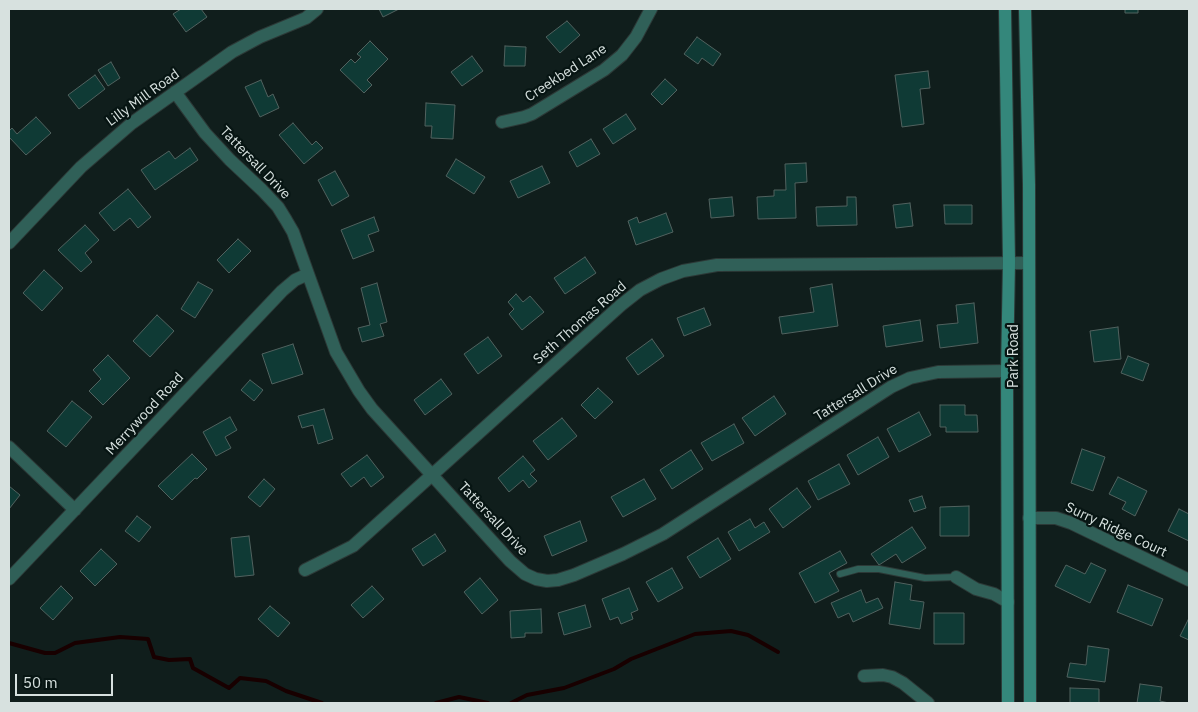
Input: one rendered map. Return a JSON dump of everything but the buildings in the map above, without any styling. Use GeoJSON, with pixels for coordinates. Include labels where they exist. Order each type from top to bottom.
{"type":"FeatureCollection","features":[{"type":"Feature","properties":{"kind":"main road","name":"Park Road"},"geometry":{"type":"LineString","coordinates":[[1005,9],[1008,262],[1008,703]]}},
{"type":"Feature","properties":{"kind":"main road","name":"Park Road"},"geometry":{"type":"LineString","coordinates":[[1025,9],[1029,263],[1030,703]]}},
{"type":"Feature","properties":{"kind":"street","name":"Lilly Mill Road"},"geometry":{"type":"LineString","coordinates":[[9,242],[81,167],[132,123],[232,52],[260,37],[306,18],[317,9]]}},
{"type":"Feature","properties":{"kind":"street","name":"Creekbed Lane"},"geometry":{"type":"LineString","coordinates":[[502,122],[524,118],[532,114],[604,70],[622,55],[636,36],[651,9]]}},
{"type":"Feature","properties":{"kind":"street","name":"Tattersall Drive"},"geometry":{"type":"LineString","coordinates":[[175,92],[205,133],[278,207],[293,232],[342,365],[372,409],[510,561],[526,574],[536,579],[558,580],[623,554],[662,534],[891,387],[904,381],[928,373],[1007,370]]}},
{"type":"Feature","properties":{"kind":"street","name":"Seth Thomas Road"},"geometry":{"type":"LineString","coordinates":[[305,570],[353,546],[621,305],[640,290],[661,279],[683,271],[717,265],[1029,263]]}},
{"type":"Feature","properties":{"kind":"street","name":"Merrywood Road"},"geometry":{"type":"LineString","coordinates":[[9,579],[282,291],[295,280],[308,274]]}},
{"type":"Feature","properties":{"kind":"street"},"geometry":{"type":"LineString","coordinates":[[9,446],[74,510]]}},
{"type":"Feature","properties":{"kind":"street","name":"Surry Ridge Court"},"geometry":{"type":"LineString","coordinates":[[1029,518],[1056,518],[1072,523],[1189,580]]}},
{"type":"Feature","properties":{"kind":"street"},"geometry":{"type":"LineString","coordinates":[[956,577],[1008,602]]}},
{"type":"Feature","properties":{"kind":"street"},"geometry":{"type":"LineString","coordinates":[[864,676],[883,675],[892,677],[903,683],[928,703]]}},
{"type":"Feature","properties":{"kind":"lane"},"geometry":{"type":"LineString","coordinates":[[840,574],[858,569],[880,569],[925,578],[956,577]]}},
{"type":"Feature","properties":{"kind":"waterway"},"geometry":{"type":"LineString","coordinates":[[511,703],[527,695],[564,688],[695,634],[731,631],[748,635],[778,652]]}},
{"type":"Feature","properties":{"kind":"waterway"},"geometry":{"type":"LineString","coordinates":[[9,643],[45,653],[55,653],[75,643],[120,637],[148,639],[154,657],[169,660],[190,659],[193,668],[229,688],[240,678],[266,681],[286,691],[322,703]]}},
{"type":"Feature","properties":{"kind":"waterway"},"geometry":{"type":"LineString","coordinates":[[436,703],[459,697],[488,703]]}}]}
